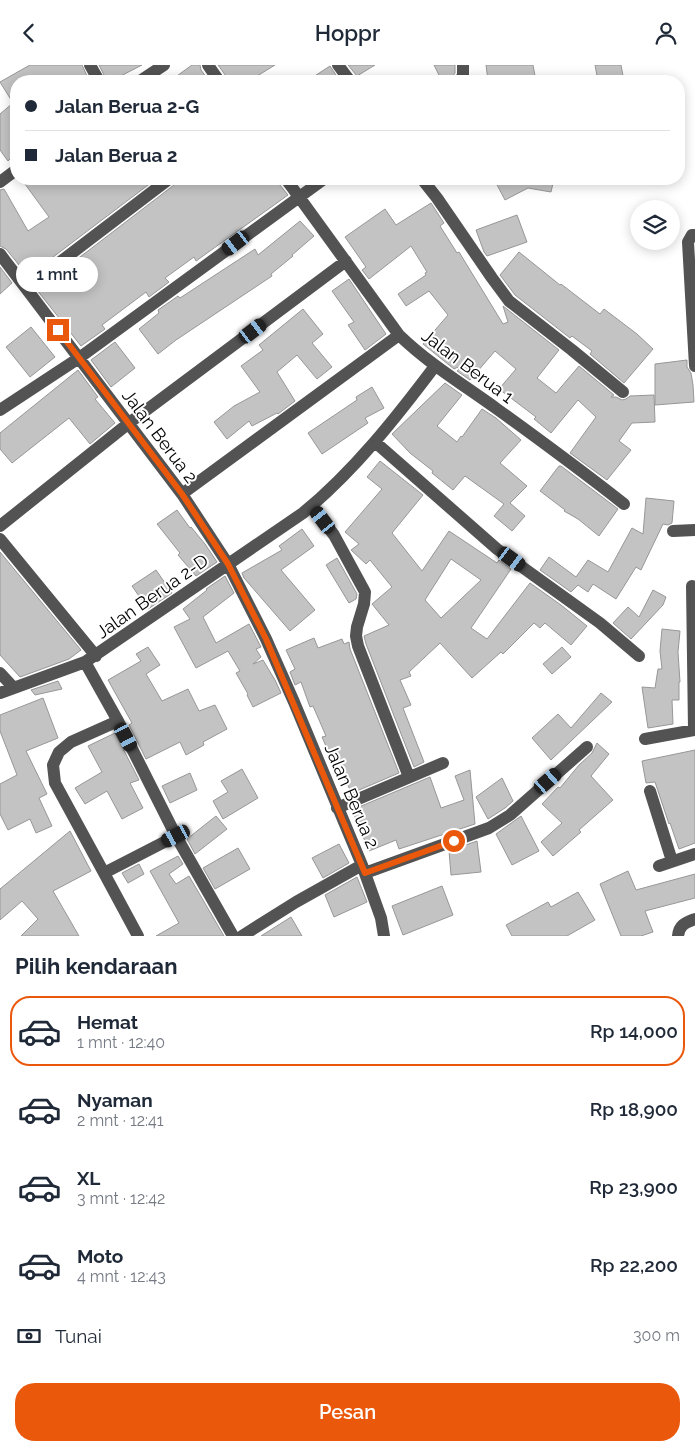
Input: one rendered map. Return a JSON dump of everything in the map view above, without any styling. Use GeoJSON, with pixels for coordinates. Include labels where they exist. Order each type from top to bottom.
{"type":"FeatureCollection","features":[{"type":"Feature","properties":{"kind":"street"},"geometry":{"type":"LineString","coordinates":[[149,75],[164,65]]}},
{"type":"Feature","properties":{"kind":"street"},"geometry":{"type":"LineString","coordinates":[[26,288],[161,185]]}},
{"type":"Feature","properties":{"kind":"street","name":"Jalan Berua 1"},"geometry":{"type":"LineString","coordinates":[[290,185],[399,335],[435,366],[516,423],[624,504]]}},
{"type":"Feature","properties":{"kind":"street"},"geometry":{"type":"LineString","coordinates":[[0,409],[79,358],[316,185]]}},
{"type":"Feature","properties":{"kind":"street"},"geometry":{"type":"LineString","coordinates":[[427,185],[509,301],[623,393]]}},
{"type":"Feature","properties":{"kind":"street"},"geometry":{"type":"LineString","coordinates":[[695,235],[692,235],[688,242],[695,366]]}},
{"type":"Feature","properties":{"kind":"street","name":"Jalan Berua 2"},"geometry":{"type":"LineString","coordinates":[[0,254],[182,494],[228,564],[266,639],[337,807],[381,918],[384,936]]}},
{"type":"Feature","properties":{"kind":"street"},"geometry":{"type":"LineString","coordinates":[[0,526],[129,423],[346,261]]}},
{"type":"Feature","properties":{"kind":"street"},"geometry":{"type":"LineString","coordinates":[[182,494],[399,335]]}},
{"type":"Feature","properties":{"kind":"street","name":"Jalan Berua 2-D"},"geometry":{"type":"LineString","coordinates":[[0,693],[90,659],[303,513],[348,472],[375,442],[435,366]]}},
{"type":"Feature","properties":{"kind":"street"},"geometry":{"type":"LineString","coordinates":[[375,442],[498,549],[600,623],[639,656]]}},
{"type":"Feature","properties":{"kind":"street"},"geometry":{"type":"LineString","coordinates":[[312,506],[334,535],[365,592],[364,604],[357,627],[358,646],[409,777]]}},
{"type":"Feature","properties":{"kind":"street"},"geometry":{"type":"LineString","coordinates":[[673,531],[695,530]]}},
{"type":"Feature","properties":{"kind":"street"},"geometry":{"type":"LineString","coordinates":[[0,539],[90,659],[118,721],[176,836],[233,936]]}},
{"type":"Feature","properties":{"kind":"street"},"geometry":{"type":"LineString","coordinates":[[645,739],[694,730],[692,586]]}},
{"type":"Feature","properties":{"kind":"street"},"geometry":{"type":"LineString","coordinates":[[0,673],[13,687]]}},
{"type":"Feature","properties":{"kind":"street"},"geometry":{"type":"LineString","coordinates":[[118,721],[71,742],[60,752],[53,765],[55,783],[138,936]]}},
{"type":"Feature","properties":{"kind":"street"},"geometry":{"type":"LineString","coordinates":[[242,936],[296,902],[363,869],[489,828],[510,815],[587,747]]}},
{"type":"Feature","properties":{"kind":"street"},"geometry":{"type":"LineString","coordinates":[[337,807],[443,763]]}},
{"type":"Feature","properties":{"kind":"street"},"geometry":{"type":"LineString","coordinates":[[650,791],[672,861]]}},
{"type":"Feature","properties":{"kind":"street"},"geometry":{"type":"LineString","coordinates":[[104,873],[176,836]]}},
{"type":"Feature","properties":{"kind":"street"},"geometry":{"type":"LineString","coordinates":[[658,866],[695,854]]}},
{"type":"Feature","properties":{"kind":"street"},"geometry":{"type":"LineString","coordinates":[[678,936],[679,929],[684,923],[695,919]]}},
{"type":"Feature","properties":{"kind":"building"},"geometry":{"type":"Polygon","coordinates":[[[30,65],[82,65],[87,75],[12,75],[30,65]]]}},
{"type":"Feature","properties":{"kind":"building"},"geometry":{"type":"Polygon","coordinates":[[[99,65],[142,65],[123,75],[104,75],[99,65]]]}},
{"type":"Feature","properties":{"kind":"building"},"geometry":{"type":"Polygon","coordinates":[[[192,65],[200,65],[205,75],[178,75],[192,65]]]}},
{"type":"Feature","properties":{"kind":"building"},"geometry":{"type":"Polygon","coordinates":[[[218,65],[275,65],[259,75],[225,75],[218,65]]]}},
{"type":"Feature","properties":{"kind":"building"},"geometry":{"type":"Polygon","coordinates":[[[348,65],[375,65],[359,75],[356,75],[348,65]]]}},
{"type":"Feature","properties":{"kind":"building"},"geometry":{"type":"Polygon","coordinates":[[[434,65],[455,65],[454,75],[439,75],[434,65]]]}},
{"type":"Feature","properties":{"kind":"building"},"geometry":{"type":"Polygon","coordinates":[[[486,65],[533,65],[535,75],[487,75],[486,65]]]}},
{"type":"Feature","properties":{"kind":"building"},"geometry":{"type":"Polygon","coordinates":[[[595,65],[621,65],[623,75],[597,75],[595,65]]]}},
{"type":"Feature","properties":{"kind":"building"},"geometry":{"type":"Polygon","coordinates":[[[330,66],[336,75],[316,75],[330,66]]]}},
{"type":"Feature","properties":{"kind":"building"},"geometry":{"type":"Polygon","coordinates":[[[10,76],[10,98],[0,82],[10,76]]]}},
{"type":"Feature","properties":{"kind":"building"},"geometry":{"type":"Polygon","coordinates":[[[10,106],[10,159],[8,161],[0,150],[0,114],[10,106]]]}},
{"type":"Feature","properties":{"kind":"building"},"geometry":{"type":"Polygon","coordinates":[[[26,185],[148,185],[28,276],[6,249],[0,246],[0,190],[4,189],[28,231],[49,217],[26,185]]]}},
{"type":"Feature","properties":{"kind":"building"},"geometry":{"type":"Polygon","coordinates":[[[174,185],[280,185],[288,195],[196,261],[194,257],[165,278],[169,282],[149,297],[146,292],[102,325],[105,329],[81,346],[37,290],[174,185]]]}},
{"type":"Feature","properties":{"kind":"building"},"geometry":{"type":"Polygon","coordinates":[[[497,185],[553,185],[551,192],[528,188],[505,200],[497,185]]]}},
{"type":"Feature","properties":{"kind":"building"},"geometry":{"type":"Polygon","coordinates":[[[431,203],[444,223],[440,226],[457,253],[459,252],[503,324],[508,322],[503,306],[559,350],[537,378],[556,393],[579,366],[614,395],[611,397],[622,400],[630,396],[654,395],[655,422],[632,423],[619,441],[631,450],[607,480],[570,453],[596,417],[578,400],[551,433],[534,419],[536,417],[499,389],[516,369],[495,351],[470,380],[457,371],[458,367],[454,369],[423,344],[448,315],[429,291],[406,306],[398,294],[426,275],[425,273],[427,272],[411,246],[369,279],[362,270],[366,267],[345,237],[385,209],[396,225],[431,203]]]}},
{"type":"Feature","properties":{"kind":"building"},"geometry":{"type":"Polygon","coordinates":[[[517,215],[527,242],[487,256],[476,230],[517,215]]]}},
{"type":"Feature","properties":{"kind":"building"},"geometry":{"type":"Polygon","coordinates":[[[300,221],[314,236],[271,274],[272,276],[158,354],[139,329],[159,313],[158,310],[178,296],[180,298],[255,249],[258,255],[300,221]]]}},
{"type":"Feature","properties":{"kind":"building"},"geometry":{"type":"Polygon","coordinates":[[[519,252],[600,314],[604,309],[637,334],[653,349],[624,383],[590,354],[592,351],[572,336],[570,338],[515,295],[500,275],[519,252]]]}},
{"type":"Feature","properties":{"kind":"building"},"geometry":{"type":"Polygon","coordinates":[[[0,267],[12,283],[0,294],[0,267]]]}},
{"type":"Feature","properties":{"kind":"building"},"geometry":{"type":"Polygon","coordinates":[[[349,279],[386,334],[365,350],[348,325],[354,322],[332,291],[349,279]]]}},
{"type":"Feature","properties":{"kind":"building"},"geometry":{"type":"Polygon","coordinates":[[[303,309],[323,334],[312,343],[332,367],[317,379],[297,355],[277,372],[295,401],[278,414],[252,426],[249,421],[227,439],[214,422],[234,406],[260,392],[241,366],[263,350],[259,345],[303,309]]]}},
{"type":"Feature","properties":{"kind":"building"},"geometry":{"type":"Polygon","coordinates":[[[31,327],[55,357],[30,377],[6,347],[31,327]]]}},
{"type":"Feature","properties":{"kind":"building"},"geometry":{"type":"Polygon","coordinates":[[[115,342],[135,368],[111,387],[91,360],[115,342]]]}},
{"type":"Feature","properties":{"kind":"building"},"geometry":{"type":"Polygon","coordinates":[[[687,360],[687,367],[691,373],[693,385],[694,402],[655,405],[655,364],[687,360]]]}},
{"type":"Feature","properties":{"kind":"building"},"geometry":{"type":"Polygon","coordinates":[[[78,370],[98,397],[95,399],[115,423],[90,444],[69,418],[12,463],[0,449],[0,433],[78,370]]]}},
{"type":"Feature","properties":{"kind":"building"},"geometry":{"type":"Polygon","coordinates":[[[445,383],[462,395],[437,426],[457,442],[482,409],[496,418],[521,440],[500,463],[527,486],[510,503],[525,516],[512,531],[494,516],[504,504],[465,476],[453,490],[410,453],[392,434],[445,383]]]}},
{"type":"Feature","properties":{"kind":"building"},"geometry":{"type":"Polygon","coordinates":[[[372,387],[384,408],[365,418],[368,423],[322,454],[308,433],[357,400],[356,397],[372,387]]]}},
{"type":"Feature","properties":{"kind":"building"},"geometry":{"type":"Polygon","coordinates":[[[380,461],[423,495],[392,533],[422,571],[449,531],[497,563],[499,560],[511,569],[471,628],[487,639],[530,583],[587,626],[571,645],[545,623],[540,628],[534,623],[503,654],[501,652],[472,678],[440,643],[409,672],[411,676],[400,680],[411,705],[403,708],[424,762],[414,767],[364,636],[389,625],[372,604],[392,587],[370,560],[366,564],[351,550],[359,544],[345,532],[382,489],[367,477],[380,461]],[[451,559],[425,600],[441,618],[481,580],[451,559]]]}},
{"type":"Feature","properties":{"kind":"building"},"geometry":{"type":"Polygon","coordinates":[[[559,466],[618,509],[599,536],[540,491],[559,466]]]}},
{"type":"Feature","properties":{"kind":"building"},"geometry":{"type":"Polygon","coordinates":[[[646,498],[674,501],[672,523],[668,525],[663,524],[641,570],[636,567],[616,599],[593,584],[588,592],[578,585],[571,592],[540,570],[549,557],[576,577],[588,560],[608,572],[632,528],[643,534],[646,498]]]}},
{"type":"Feature","properties":{"kind":"building"},"geometry":{"type":"Polygon","coordinates":[[[177,510],[217,562],[196,576],[178,555],[180,553],[157,524],[177,510]]]}},
{"type":"Feature","properties":{"kind":"building"},"geometry":{"type":"Polygon","coordinates":[[[302,529],[314,546],[281,570],[315,610],[290,631],[244,578],[242,573],[282,550],[279,546],[302,529]]]}},
{"type":"Feature","properties":{"kind":"building"},"geometry":{"type":"Polygon","coordinates":[[[0,552],[81,650],[69,659],[20,677],[0,655],[0,552]]]}},
{"type":"Feature","properties":{"kind":"building"},"geometry":{"type":"Polygon","coordinates":[[[337,558],[357,594],[356,599],[349,603],[326,565],[337,558]]]}},
{"type":"Feature","properties":{"kind":"building"},"geometry":{"type":"Polygon","coordinates":[[[156,570],[172,593],[148,609],[132,586],[156,570]]]}},
{"type":"Feature","properties":{"kind":"building"},"geometry":{"type":"Polygon","coordinates":[[[225,576],[234,593],[203,617],[216,643],[249,624],[261,647],[256,649],[261,657],[253,664],[263,660],[281,693],[253,707],[236,673],[240,671],[228,651],[196,668],[174,627],[190,619],[183,609],[206,589],[225,576]]]}},
{"type":"Feature","properties":{"kind":"building"},"geometry":{"type":"Polygon","coordinates":[[[653,590],[666,597],[663,605],[631,639],[613,623],[628,607],[639,617],[653,590]]]}},
{"type":"Feature","properties":{"kind":"building"},"geometry":{"type":"Polygon","coordinates":[[[662,629],[680,631],[678,652],[679,700],[672,700],[673,724],[648,728],[642,687],[655,688],[658,669],[662,669],[660,651],[662,629]]]}},
{"type":"Feature","properties":{"kind":"building"},"geometry":{"type":"Polygon","coordinates":[[[314,638],[318,648],[342,639],[344,644],[349,642],[350,649],[399,773],[352,793],[342,775],[339,776],[322,737],[326,736],[313,706],[310,707],[301,682],[295,685],[290,672],[295,669],[286,650],[314,638]]]}},
{"type":"Feature","properties":{"kind":"building"},"geometry":{"type":"Polygon","coordinates":[[[148,647],[160,665],[146,674],[162,701],[188,689],[199,711],[215,705],[227,729],[203,742],[204,745],[186,755],[180,742],[146,759],[129,725],[132,723],[108,680],[141,661],[136,654],[148,647]]]}},
{"type":"Feature","properties":{"kind":"building"},"geometry":{"type":"Polygon","coordinates":[[[562,647],[571,657],[552,674],[543,664],[562,647]]]}},
{"type":"Feature","properties":{"kind":"building"},"geometry":{"type":"Polygon","coordinates":[[[58,681],[62,689],[35,695],[31,690],[58,681]]]}},
{"type":"Feature","properties":{"kind":"building"},"geometry":{"type":"Polygon","coordinates":[[[601,693],[612,702],[551,760],[532,738],[558,714],[571,728],[601,693]]]}},
{"type":"Feature","properties":{"kind":"building"},"geometry":{"type":"Polygon","coordinates":[[[43,698],[58,738],[26,751],[47,794],[39,798],[52,826],[36,833],[30,819],[8,830],[0,814],[0,784],[17,775],[0,731],[0,715],[43,698]]]}},
{"type":"Feature","properties":{"kind":"building"},"geometry":{"type":"Polygon","coordinates":[[[115,733],[139,780],[130,783],[143,808],[122,819],[107,791],[85,804],[75,788],[102,772],[88,746],[115,733]]]}},
{"type":"Feature","properties":{"kind":"building"},"geometry":{"type":"Polygon","coordinates":[[[597,743],[609,754],[591,776],[613,800],[579,830],[581,832],[553,856],[541,842],[562,823],[542,804],[558,787],[560,788],[592,753],[597,743]]]}},
{"type":"Feature","properties":{"kind":"building"},"geometry":{"type":"Polygon","coordinates":[[[695,750],[695,843],[679,849],[655,782],[646,783],[642,761],[695,750]]]}},
{"type":"Feature","properties":{"kind":"building"},"geometry":{"type":"Polygon","coordinates":[[[242,769],[258,798],[223,819],[213,801],[228,792],[221,781],[242,769]]]}},
{"type":"Feature","properties":{"kind":"building"},"geometry":{"type":"Polygon","coordinates":[[[470,770],[475,824],[399,849],[396,840],[369,851],[353,812],[360,809],[359,807],[430,777],[441,808],[464,800],[455,776],[470,770]]]}},
{"type":"Feature","properties":{"kind":"building"},"geometry":{"type":"Polygon","coordinates":[[[190,773],[197,790],[170,803],[162,786],[190,773]]]}},
{"type":"Feature","properties":{"kind":"building"},"geometry":{"type":"Polygon","coordinates":[[[502,778],[513,801],[488,819],[476,797],[502,778]]]}},
{"type":"Feature","properties":{"kind":"building"},"geometry":{"type":"Polygon","coordinates":[[[216,816],[227,829],[195,854],[187,839],[216,816]]]}},
{"type":"Feature","properties":{"kind":"building"},"geometry":{"type":"Polygon","coordinates":[[[521,816],[539,851],[512,865],[496,834],[521,816]]]}},
{"type":"Feature","properties":{"kind":"building"},"geometry":{"type":"Polygon","coordinates":[[[70,831],[91,871],[53,891],[79,936],[21,936],[38,919],[22,901],[0,920],[0,889],[70,831]]]}},
{"type":"Feature","properties":{"kind":"building"},"geometry":{"type":"Polygon","coordinates":[[[477,841],[481,872],[451,875],[449,851],[477,841]]]}},
{"type":"Feature","properties":{"kind":"building"},"geometry":{"type":"Polygon","coordinates":[[[339,844],[349,863],[323,878],[312,858],[339,844]]]}},
{"type":"Feature","properties":{"kind":"building"},"geometry":{"type":"Polygon","coordinates":[[[238,848],[250,869],[215,889],[203,868],[238,848]]]}},
{"type":"Feature","properties":{"kind":"building"},"geometry":{"type":"Polygon","coordinates":[[[178,856],[183,864],[169,874],[176,884],[189,876],[224,936],[156,936],[179,923],[150,871],[178,856]]]}},
{"type":"Feature","properties":{"kind":"building"},"geometry":{"type":"Polygon","coordinates":[[[139,864],[144,874],[128,883],[122,873],[139,864]]]}},
{"type":"Feature","properties":{"kind":"building"},"geometry":{"type":"Polygon","coordinates":[[[628,871],[636,890],[695,874],[695,898],[645,911],[653,932],[641,936],[621,936],[600,884],[628,871]]]}},
{"type":"Feature","properties":{"kind":"building"},"geometry":{"type":"Polygon","coordinates":[[[357,877],[367,902],[334,917],[325,895],[357,877]]]}},
{"type":"Feature","properties":{"kind":"building"},"geometry":{"type":"Polygon","coordinates":[[[442,886],[453,915],[403,935],[392,906],[442,886]]]}},
{"type":"Feature","properties":{"kind":"building"},"geometry":{"type":"Polygon","coordinates":[[[578,892],[595,920],[567,936],[512,936],[506,925],[548,902],[551,907],[578,892]]]}},
{"type":"Feature","properties":{"kind":"building"},"geometry":{"type":"Polygon","coordinates":[[[291,917],[302,936],[261,936],[291,917]]]}},
{"type":"Feature","properties":{"kind":"route"},"geometry":{"type":"LineString","coordinates":[[58,330],[182,494],[228,564],[266,639],[294,702],[365,873],[454,841]]}}]}
